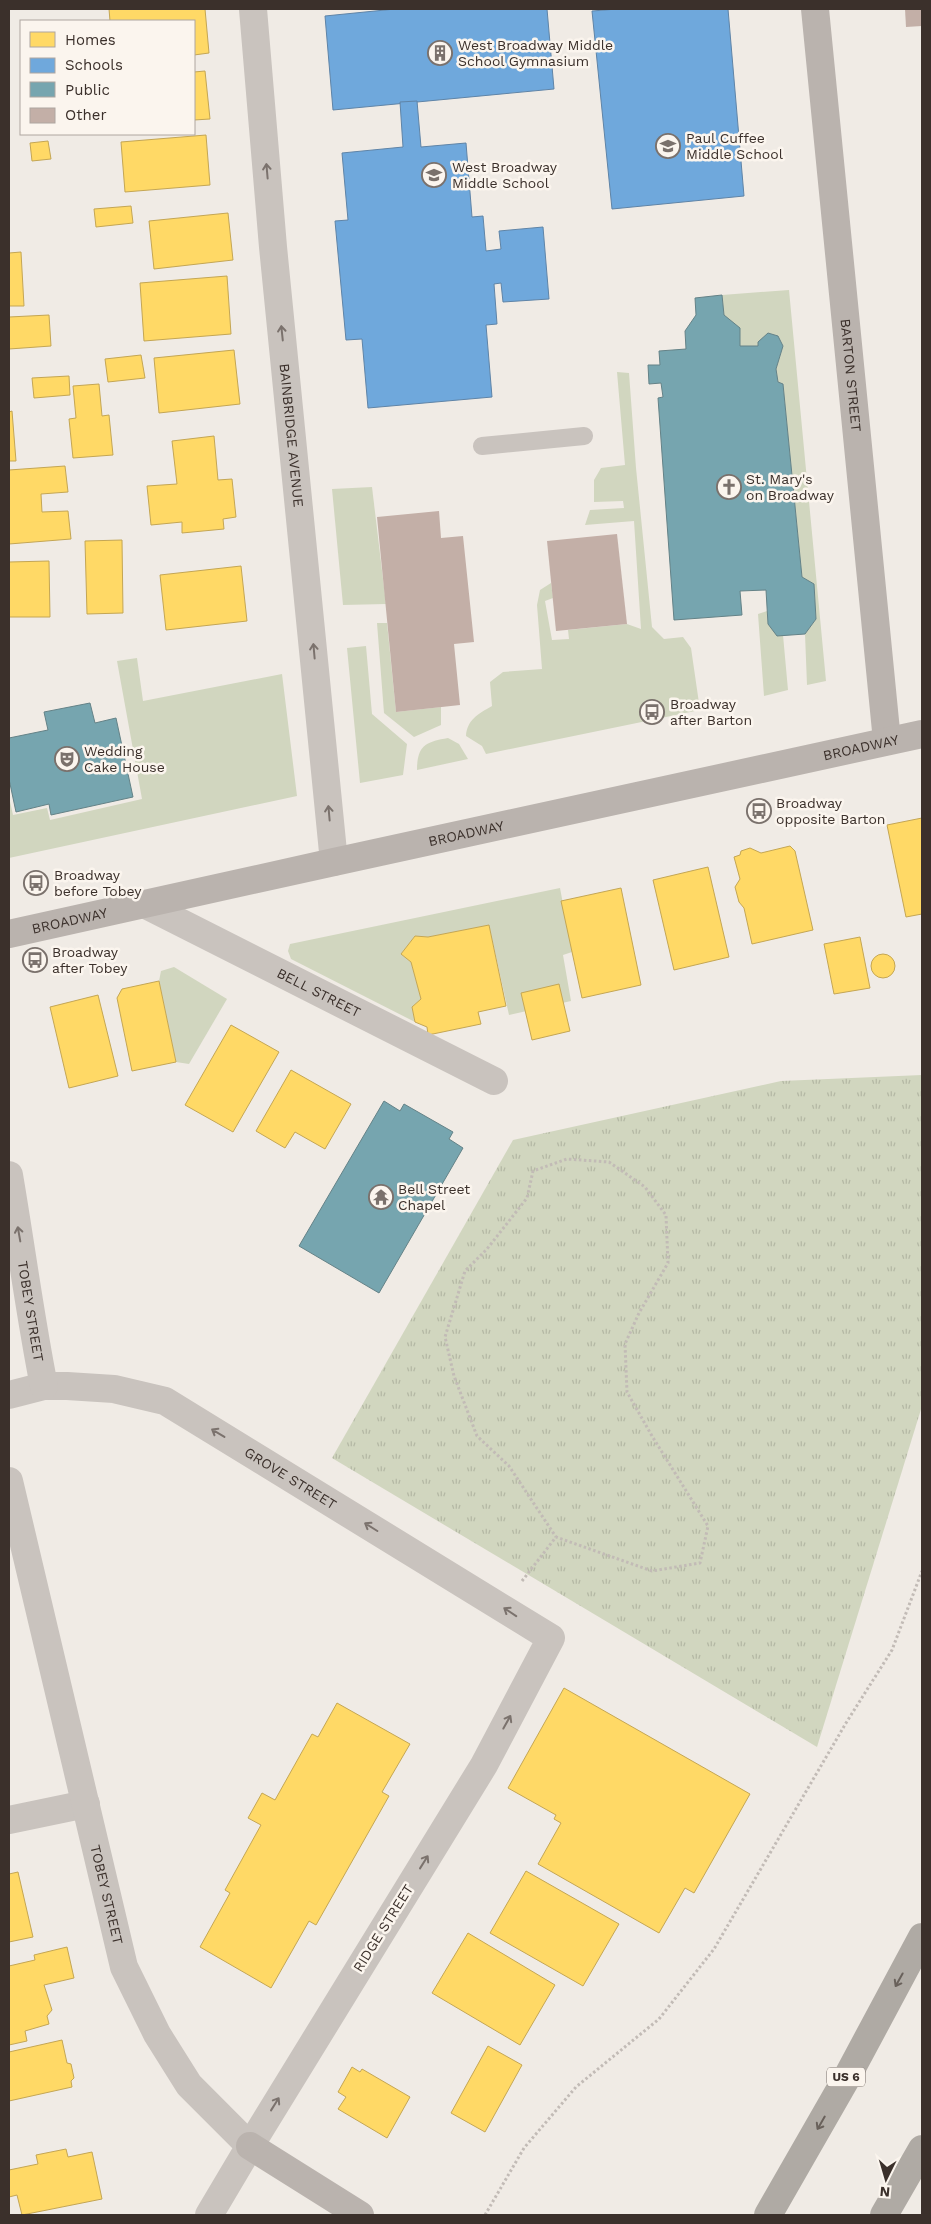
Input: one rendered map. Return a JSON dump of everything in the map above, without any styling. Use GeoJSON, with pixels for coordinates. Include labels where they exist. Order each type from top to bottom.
{"type":"FeatureCollection","features":[{"type":"Feature","properties":{"kind":"highway","name":"US 6"},"geometry":{"type":"LineString","coordinates":[[768,2215],[846,2078],[922,1937]]}},
{"type":"Feature","properties":{"kind":"highway"},"geometry":{"type":"LineString","coordinates":[[884,2215],[922,2149]]}},
{"type":"Feature","properties":{"kind":"main road","name":"BARTON STREET"},"geometry":{"type":"LineString","coordinates":[[816,9],[887,741]]}},
{"type":"Feature","properties":{"kind":"main road","name":"BROADWAY"},"geometry":{"type":"LineString","coordinates":[[9,934],[922,734]]}},
{"type":"Feature","properties":{"kind":"main road","name":"TOBEY STREET"},"geometry":{"type":"LineString","coordinates":[[250,2146],[360,2215]]}},
{"type":"Feature","properties":{"kind":"street","name":"BAINBRIDGE AVENUE"},"geometry":{"type":"LineString","coordinates":[[253,9],[273,247],[334,862]]}},
{"type":"Feature","properties":{"kind":"street","name":"BELL STREET"},"geometry":{"type":"LineString","coordinates":[[144,904],[494,1082]]}},
{"type":"Feature","properties":{"kind":"street","name":"TOBEY STREET"},"geometry":{"type":"LineString","coordinates":[[9,1176],[32,1329],[44,1386]]}},
{"type":"Feature","properties":{"kind":"street","name":"GROVE STREET"},"geometry":{"type":"LineString","coordinates":[[9,1395],[44,1386],[114,1389],[165,1401],[551,1638]]}},
{"type":"Feature","properties":{"kind":"street","name":"TOBEY STREET"},"geometry":{"type":"LineString","coordinates":[[9,1481],[124,1966],[157,2034],[189,2085],[250,2146]]}},
{"type":"Feature","properties":{"kind":"street","name":"RIDGE STREET"},"geometry":{"type":"LineString","coordinates":[[209,2215],[484,1765],[551,1638]]}},
{"type":"Feature","properties":{"kind":"street"},"geometry":{"type":"LineString","coordinates":[[9,1820],[86,1804]]}},
{"type":"Feature","properties":{"kind":"lane"},"geometry":{"type":"LineString","coordinates":[[482,446],[584,436]]}},
{"type":"Feature","properties":{"kind":"path"},"geometry":{"type":"LineString","coordinates":[[567,1159],[609,1162],[645,1187],[666,1215],[668,1263],[639,1314],[625,1344],[627,1392],[708,1526],[700,1563],[652,1571],[556,1537],[509,1466],[477,1436],[454,1376],[445,1337],[465,1271],[487,1249],[527,1198],[533,1171],[567,1159]]}},
{"type":"Feature","properties":{"kind":"path"},"geometry":{"type":"LineString","coordinates":[[501,1607],[556,1537]]}},
{"type":"Feature","properties":{"kind":"path"},"geometry":{"type":"LineString","coordinates":[[485,2215],[524,2148],[576,2087],[659,2019],[714,1949],[846,1724],[892,1650],[922,1571]]}},
{"type":"Feature","properties":{"kind":"green space"},"geometry":{"type":"Polygon","coordinates":[[[789,290],[826,681],[807,685],[805,634],[816,619],[814,584],[802,577],[783,384],[778,382],[776,369],[783,346],[778,336],[768,333],[758,346],[740,346],[724,315],[722,295],[789,290]]]}},
{"type":"Feature","properties":{"kind":"green space"},"geometry":{"type":"Polygon","coordinates":[[[617,372],[629,373],[636,468],[652,627],[664,639],[683,637],[691,648],[700,710],[486,754],[482,746],[466,736],[471,722],[492,706],[490,682],[503,672],[542,669],[537,605],[540,590],[551,583],[553,598],[545,601],[552,640],[569,639],[568,630],[627,624],[641,629],[634,521],[585,525],[590,510],[624,508],[623,501],[594,502],[594,480],[601,468],[625,465],[617,372]]]}},
{"type":"Feature","properties":{"kind":"green space"},"geometry":{"type":"Polygon","coordinates":[[[372,487],[386,604],[343,605],[332,489],[372,487]]]}},
{"type":"Feature","properties":{"kind":"green space"},"geometry":{"type":"Polygon","coordinates":[[[767,611],[768,624],[783,635],[788,690],[764,696],[758,614],[767,611]]]}},
{"type":"Feature","properties":{"kind":"green space"},"geometry":{"type":"Polygon","coordinates":[[[377,623],[387,623],[396,712],[441,707],[441,725],[414,737],[384,713],[377,623]]]}},
{"type":"Feature","properties":{"kind":"green space"},"geometry":{"type":"Polygon","coordinates":[[[366,646],[372,714],[407,744],[403,775],[360,783],[347,648],[366,646]]]}},
{"type":"Feature","properties":{"kind":"green space"},"geometry":{"type":"Polygon","coordinates":[[[137,658],[143,701],[282,674],[297,796],[9,858],[9,797],[13,815],[47,808],[50,820],[142,799],[117,661],[137,658]]]}},
{"type":"Feature","properties":{"kind":"green space"},"geometry":{"type":"Polygon","coordinates":[[[448,738],[459,744],[468,759],[417,770],[419,755],[424,746],[434,741],[448,738]]]}},
{"type":"Feature","properties":{"kind":"green space"},"geometry":{"type":"Polygon","coordinates":[[[560,888],[572,952],[563,955],[571,1001],[509,1015],[489,925],[428,937],[415,936],[401,954],[411,962],[421,999],[412,1007],[415,1022],[291,959],[288,951],[290,944],[560,888]]]}},
{"type":"Feature","properties":{"kind":"green space"},"geometry":{"type":"Polygon","coordinates":[[[174,967],[227,999],[189,1064],[176,1062],[159,981],[161,971],[174,967]]]}},
{"type":"Feature","properties":{"kind":"green space"},"geometry":{"type":"Polygon","coordinates":[[[922,1075],[922,1406],[817,1747],[332,1458],[513,1140],[781,1081],[922,1075]]]}},
{"type":"Feature","properties":{"kind":"building: Homes"},"geometry":{"type":"Polygon","coordinates":[[[109,9],[205,9],[209,53],[195,55],[195,20],[110,20],[109,9]]]}},
{"type":"Feature","properties":{"kind":"building: Homes"},"geometry":{"type":"Polygon","coordinates":[[[205,71],[210,119],[195,120],[195,72],[205,71]]]}},
{"type":"Feature","properties":{"kind":"building: Homes"},"geometry":{"type":"Polygon","coordinates":[[[206,135],[210,185],[125,192],[121,142],[206,135]]]}},
{"type":"Feature","properties":{"kind":"building: Homes"},"geometry":{"type":"Polygon","coordinates":[[[48,141],[51,159],[32,161],[30,143],[48,141]]]}},
{"type":"Feature","properties":{"kind":"building: Homes"},"geometry":{"type":"Polygon","coordinates":[[[131,206],[133,223],[96,227],[94,209],[131,206]]]}},
{"type":"Feature","properties":{"kind":"building: Homes"},"geometry":{"type":"Polygon","coordinates":[[[228,213],[233,260],[154,269],[149,221],[228,213]]]}},
{"type":"Feature","properties":{"kind":"building: Homes"},"geometry":{"type":"Polygon","coordinates":[[[21,252],[24,306],[9,306],[9,253],[21,252]]]}},
{"type":"Feature","properties":{"kind":"building: Homes"},"geometry":{"type":"Polygon","coordinates":[[[227,276],[231,334],[144,341],[140,283],[227,276]]]}},
{"type":"Feature","properties":{"kind":"building: Homes"},"geometry":{"type":"Polygon","coordinates":[[[49,315],[51,346],[9,349],[9,317],[49,315]]]}},
{"type":"Feature","properties":{"kind":"building: Homes"},"geometry":{"type":"Polygon","coordinates":[[[234,350],[240,404],[159,413],[154,358],[234,350]]]}},
{"type":"Feature","properties":{"kind":"building: Homes"},"geometry":{"type":"Polygon","coordinates":[[[141,355],[145,378],[108,382],[105,359],[141,355]]]}},
{"type":"Feature","properties":{"kind":"building: Homes"},"geometry":{"type":"Polygon","coordinates":[[[69,376],[70,395],[34,398],[32,378],[69,376]]]}},
{"type":"Feature","properties":{"kind":"building: Homes"},"geometry":{"type":"Polygon","coordinates":[[[99,384],[102,416],[109,415],[113,455],[73,458],[69,419],[76,418],[73,386],[99,384]]]}},
{"type":"Feature","properties":{"kind":"building: Homes"},"geometry":{"type":"Polygon","coordinates":[[[12,411],[16,461],[9,461],[9,412],[12,411]]]}},
{"type":"Feature","properties":{"kind":"building: Homes"},"geometry":{"type":"Polygon","coordinates":[[[214,436],[218,480],[232,479],[236,517],[223,519],[224,529],[182,533],[182,522],[151,525],[147,486],[177,484],[172,441],[214,436]]]}},
{"type":"Feature","properties":{"kind":"building: Homes"},"geometry":{"type":"Polygon","coordinates":[[[65,466],[68,492],[41,494],[42,512],[68,511],[71,539],[9,544],[9,470],[65,466]]]}},
{"type":"Feature","properties":{"kind":"building: Homes"},"geometry":{"type":"Polygon","coordinates":[[[122,540],[123,613],[87,614],[85,541],[122,540]]]}},
{"type":"Feature","properties":{"kind":"building: Homes"},"geometry":{"type":"Polygon","coordinates":[[[49,561],[50,617],[9,617],[9,562],[49,561]]]}},
{"type":"Feature","properties":{"kind":"building: Homes"},"geometry":{"type":"Polygon","coordinates":[[[241,566],[247,621],[166,630],[160,575],[241,566]]]}},
{"type":"Feature","properties":{"kind":"building: Homes"},"geometry":{"type":"Polygon","coordinates":[[[922,818],[922,914],[906,917],[887,825],[922,818]]]}},
{"type":"Feature","properties":{"kind":"building: Homes"},"geometry":{"type":"Polygon","coordinates":[[[790,846],[795,851],[813,930],[752,944],[744,908],[739,902],[735,887],[740,879],[734,857],[740,855],[741,851],[750,848],[761,853],[790,846]]]}},
{"type":"Feature","properties":{"kind":"building: Homes"},"geometry":{"type":"Polygon","coordinates":[[[708,867],[729,957],[674,970],[653,880],[708,867]]]}},
{"type":"Feature","properties":{"kind":"building: Homes"},"geometry":{"type":"Polygon","coordinates":[[[621,888],[641,985],[582,998],[561,901],[621,888]]]}},
{"type":"Feature","properties":{"kind":"building: Homes"},"geometry":{"type":"Polygon","coordinates":[[[489,925],[506,1006],[478,1012],[481,1024],[428,1035],[427,1027],[415,1022],[412,1007],[421,999],[411,962],[401,954],[415,936],[428,937],[489,925]]]}},
{"type":"Feature","properties":{"kind":"building: Homes"},"geometry":{"type":"Polygon","coordinates":[[[860,937],[870,988],[834,994],[824,944],[860,937]]]}},
{"type":"Feature","properties":{"kind":"building: Homes"},"geometry":{"type":"Polygon","coordinates":[[[883,954],[892,957],[895,966],[892,975],[883,978],[874,975],[871,966],[874,957],[883,954]]]}},
{"type":"Feature","properties":{"kind":"building: Homes"},"geometry":{"type":"Polygon","coordinates":[[[159,981],[176,1062],[132,1071],[117,998],[122,989],[159,981]]]}},
{"type":"Feature","properties":{"kind":"building: Homes"},"geometry":{"type":"Polygon","coordinates":[[[559,984],[570,1031],[532,1040],[521,993],[559,984]]]}},
{"type":"Feature","properties":{"kind":"building: Homes"},"geometry":{"type":"Polygon","coordinates":[[[98,995],[118,1076],[69,1088],[50,1007],[98,995]]]}},
{"type":"Feature","properties":{"kind":"building: Homes"},"geometry":{"type":"Polygon","coordinates":[[[231,1025],[279,1052],[233,1132],[185,1105],[231,1025]]]}},
{"type":"Feature","properties":{"kind":"building: Homes"},"geometry":{"type":"Polygon","coordinates":[[[291,1070],[351,1104],[325,1149],[295,1132],[285,1148],[256,1131],[291,1070]]]}},
{"type":"Feature","properties":{"kind":"building: Homes"},"geometry":{"type":"Polygon","coordinates":[[[564,1688],[750,1794],[694,1893],[685,1888],[659,1933],[538,1864],[561,1823],[554,1819],[556,1815],[508,1788],[564,1688]]]}},
{"type":"Feature","properties":{"kind":"building: Homes"},"geometry":{"type":"Polygon","coordinates":[[[337,1703],[410,1744],[382,1792],[389,1796],[316,1925],[309,1921],[271,1988],[200,1947],[230,1893],[225,1890],[261,1825],[248,1818],[262,1793],[275,1800],[312,1734],[318,1737],[337,1703]]]}},
{"type":"Feature","properties":{"kind":"building: Homes"},"geometry":{"type":"Polygon","coordinates":[[[526,1871],[619,1924],[583,1986],[490,1933],[526,1871]]]}},
{"type":"Feature","properties":{"kind":"building: Homes"},"geometry":{"type":"Polygon","coordinates":[[[18,1872],[33,1937],[9,1942],[9,1874],[18,1872]]]}},
{"type":"Feature","properties":{"kind":"building: Homes"},"geometry":{"type":"Polygon","coordinates":[[[468,1933],[555,1985],[520,2045],[432,1993],[468,1933]]]}},
{"type":"Feature","properties":{"kind":"building: Homes"},"geometry":{"type":"Polygon","coordinates":[[[67,1947],[74,1978],[44,1985],[52,2010],[47,2016],[49,2024],[25,2031],[27,2041],[9,2045],[9,1966],[35,1960],[34,1955],[67,1947]]]}},
{"type":"Feature","properties":{"kind":"building: Homes"},"geometry":{"type":"Polygon","coordinates":[[[62,2040],[67,2063],[71,2064],[74,2078],[71,2081],[72,2087],[9,2101],[9,2052],[62,2040]]]}},
{"type":"Feature","properties":{"kind":"building: Homes"},"geometry":{"type":"Polygon","coordinates":[[[488,2046],[522,2065],[485,2132],[451,2113],[488,2046]]]}},
{"type":"Feature","properties":{"kind":"building: Homes"},"geometry":{"type":"Polygon","coordinates":[[[352,2067],[360,2072],[362,2069],[410,2097],[387,2138],[338,2109],[346,2097],[338,2092],[352,2067]]]}},
{"type":"Feature","properties":{"kind":"building: Homes"},"geometry":{"type":"Polygon","coordinates":[[[66,2149],[68,2157],[92,2152],[102,2199],[22,2215],[17,2195],[9,2197],[9,2170],[38,2164],[36,2155],[66,2149]]]}},
{"type":"Feature","properties":{"kind":"building: Schools","name":"West Broadway Middle School Gymnasium"},"geometry":{"type":"Polygon","coordinates":[[[395,9],[547,9],[554,89],[333,110],[325,16],[395,9]]]}},
{"type":"Feature","properties":{"kind":"building: Schools","name":"Paul Cuffee Middle School"},"geometry":{"type":"Polygon","coordinates":[[[617,9],[728,9],[744,196],[612,209],[592,11],[617,9]]]}},
{"type":"Feature","properties":{"kind":"building: Schools","name":"West Broadway Middle School"},"geometry":{"type":"Polygon","coordinates":[[[417,101],[421,147],[466,143],[472,217],[483,216],[486,251],[501,249],[499,231],[543,227],[549,299],[503,302],[501,283],[494,284],[497,324],[486,325],[492,397],[368,408],[362,339],[346,340],[335,221],[348,220],[342,153],[403,147],[400,102],[417,101]]]}},
{"type":"Feature","properties":{"kind":"building: Public","name":"St. Mary's on Broadway"},"geometry":{"type":"Polygon","coordinates":[[[722,295],[724,315],[740,328],[740,346],[758,346],[758,342],[768,333],[778,336],[783,346],[776,369],[778,382],[783,384],[802,577],[814,584],[816,619],[805,634],[777,636],[768,624],[766,590],[740,591],[742,615],[674,620],[658,398],[663,397],[661,383],[649,384],[648,365],[660,365],[659,351],[686,349],[685,331],[696,315],[695,298],[722,295]]]}},
{"type":"Feature","properties":{"kind":"building: Public","name":"Wedding Cake House"},"geometry":{"type":"Polygon","coordinates":[[[90,703],[95,723],[116,718],[133,797],[51,815],[49,804],[16,812],[9,779],[9,738],[48,730],[44,712],[90,703]]]}},
{"type":"Feature","properties":{"kind":"building: Public","name":"Bell Street Chapel"},"geometry":{"type":"Polygon","coordinates":[[[384,1101],[400,1111],[404,1104],[453,1132],[449,1139],[463,1148],[379,1293],[299,1246],[384,1101]]]}},
{"type":"Feature","properties":{"kind":"building: Other"},"geometry":{"type":"Polygon","coordinates":[[[905,9],[922,9],[922,26],[906,27],[905,9]]]}},
{"type":"Feature","properties":{"kind":"building: Other"},"geometry":{"type":"Polygon","coordinates":[[[439,511],[441,538],[463,536],[474,642],[454,644],[460,705],[396,712],[377,517],[439,511]]]}},
{"type":"Feature","properties":{"kind":"building: Other"},"geometry":{"type":"Polygon","coordinates":[[[617,534],[627,624],[556,631],[547,541],[617,534]]]}},
{"type":"Feature","properties":{"kind":"place","name":"West Broadway Middle School Gymnasium"},"geometry":{"type":"Point","coordinates":[440,53]}},
{"type":"Feature","properties":{"kind":"place","name":"Paul Cuffee Middle School"},"geometry":{"type":"Point","coordinates":[668,146]}},
{"type":"Feature","properties":{"kind":"place","name":"West Broadway Middle School"},"geometry":{"type":"Point","coordinates":[434,175]}},
{"type":"Feature","properties":{"kind":"place","name":"St. Mary's on Broadway"},"geometry":{"type":"Point","coordinates":[729,487]}},
{"type":"Feature","properties":{"kind":"place","name":"Broadway after Barton"},"geometry":{"type":"Point","coordinates":[652,712]}},
{"type":"Feature","properties":{"kind":"place","name":"Wedding Cake House"},"geometry":{"type":"Point","coordinates":[67,759]}},
{"type":"Feature","properties":{"kind":"place","name":"Broadway opposite Barton"},"geometry":{"type":"Point","coordinates":[759,811]}},
{"type":"Feature","properties":{"kind":"place","name":"Broadway before Tobey"},"geometry":{"type":"Point","coordinates":[36,883]}},
{"type":"Feature","properties":{"kind":"place","name":"Broadway after Tobey"},"geometry":{"type":"Point","coordinates":[35,960]}},
{"type":"Feature","properties":{"kind":"place","name":"Bell Street Chapel"},"geometry":{"type":"Point","coordinates":[381,1197]}}]}
